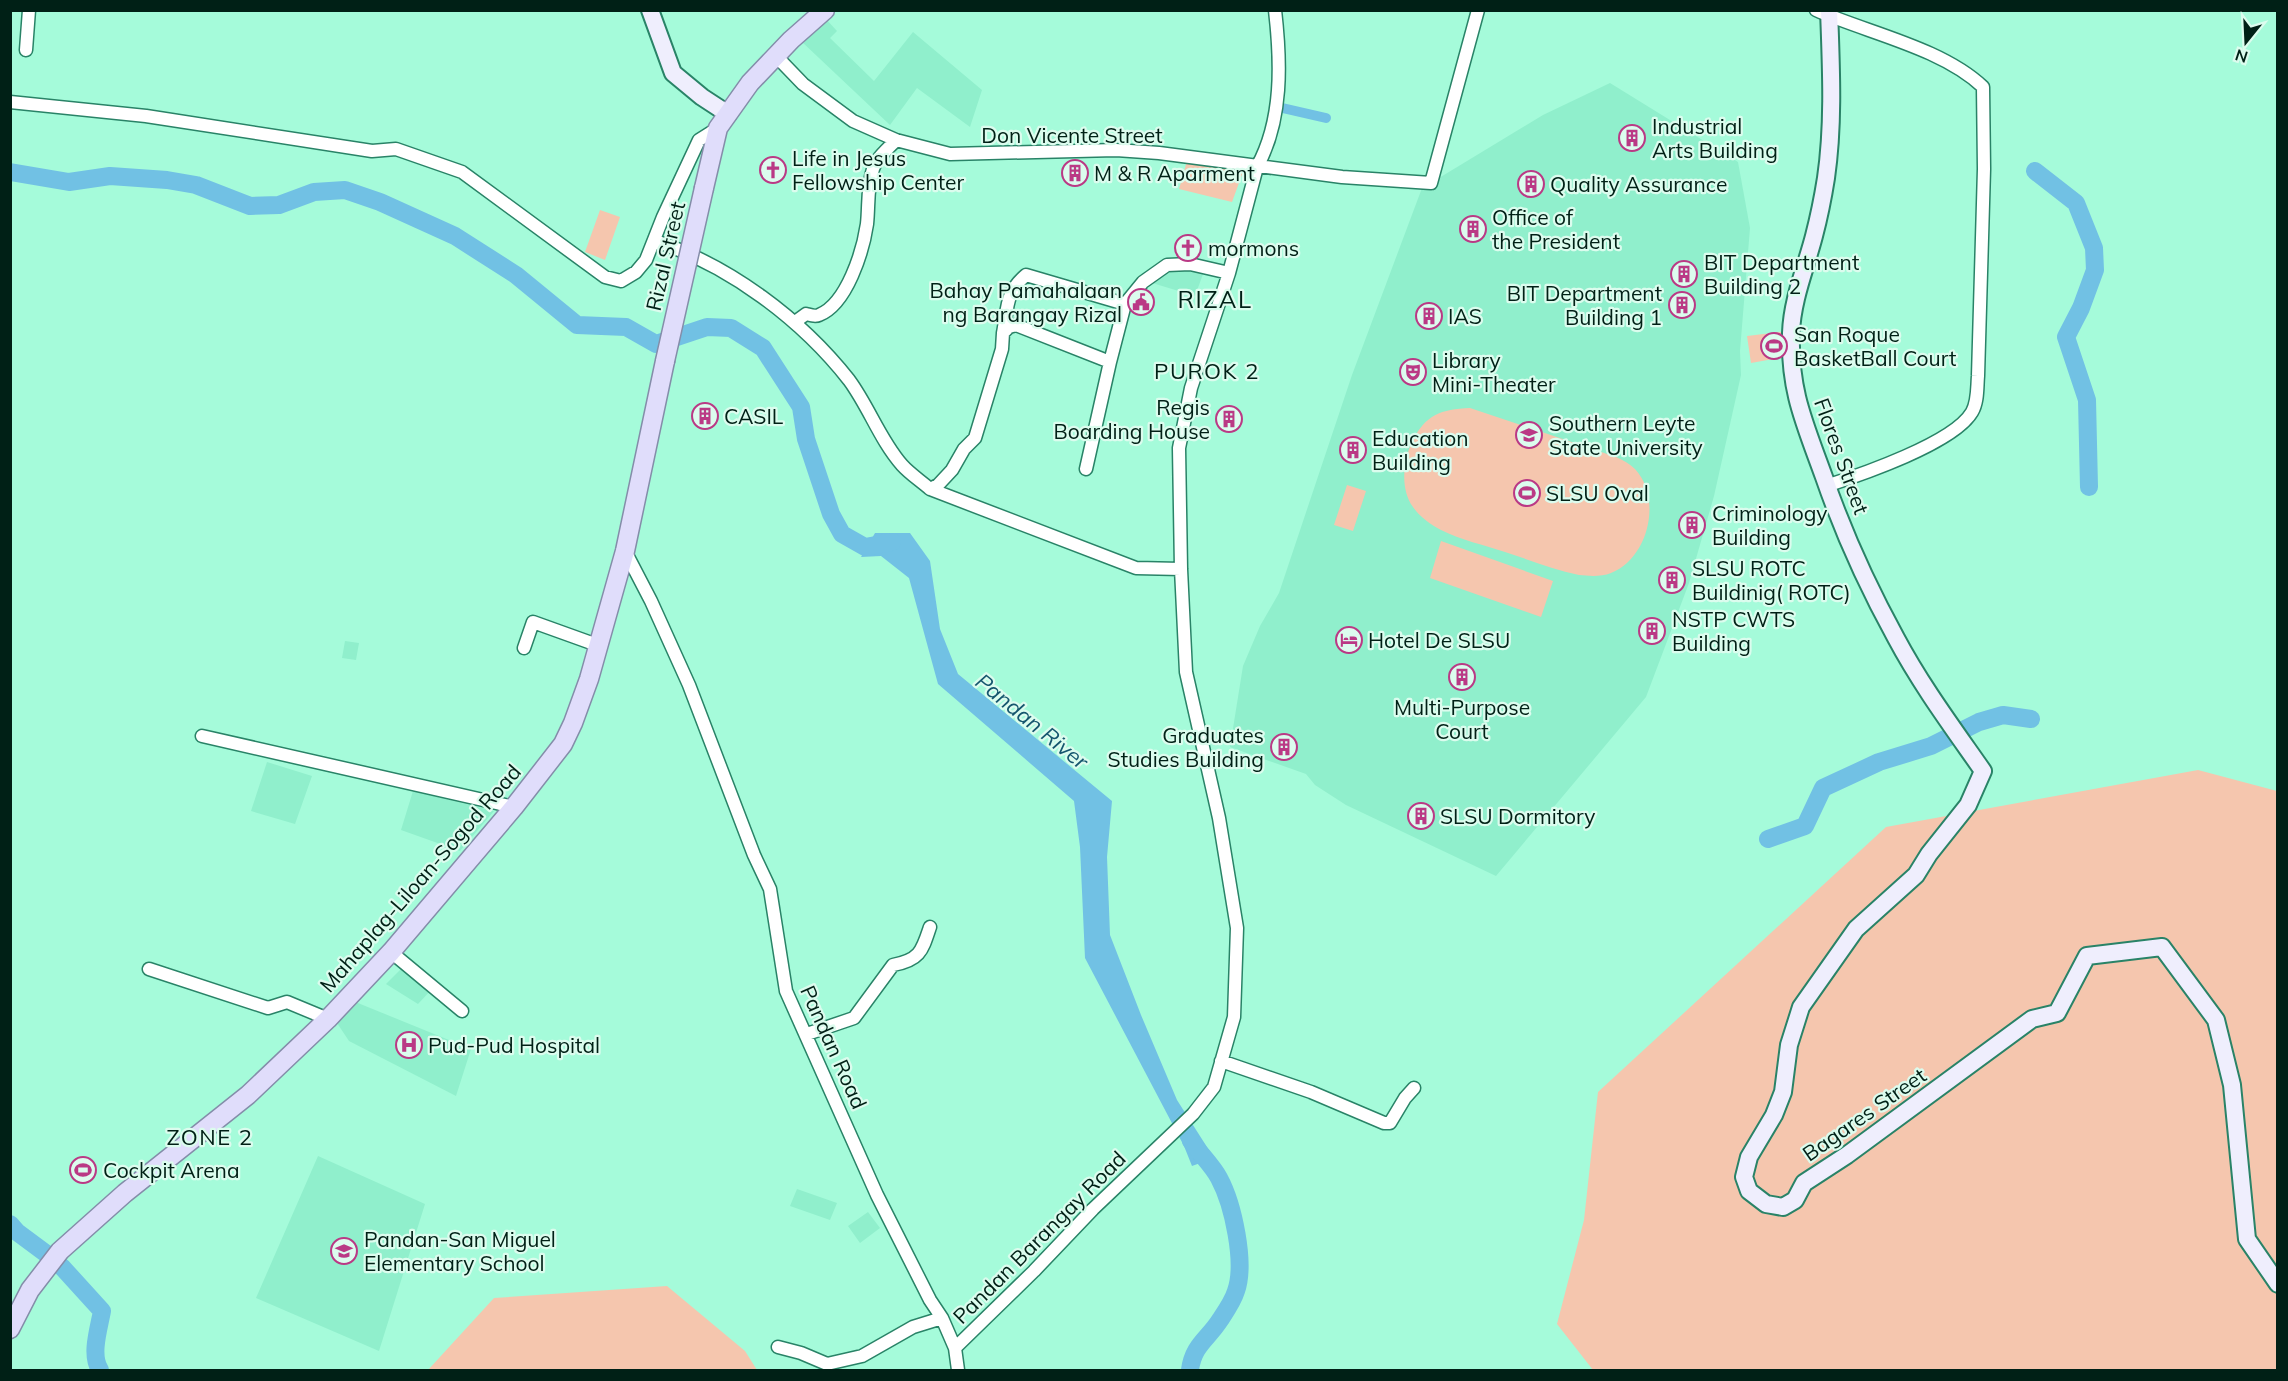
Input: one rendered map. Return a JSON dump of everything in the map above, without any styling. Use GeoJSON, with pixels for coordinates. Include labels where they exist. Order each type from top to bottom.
{"type":"FeatureCollection","features":[{"type":"Feature","properties":{"kind":"main road","name":"Rizal Street"},"geometry":{"type":"LineString","coordinates":[[625,551],[704,188],[723,121],[750,83],[825,10]]}},
{"type":"Feature","properties":{"kind":"main road","name":"Mahaplag-Liloan-Sogod Road"},"geometry":{"type":"LineString","coordinates":[[10,1329],[30,1290],[60,1251],[125,1193],[248,1095],[328,1019],[391,952],[514,807],[563,744],[573,723],[589,679],[625,551]]}},
{"type":"Feature","properties":{"kind":"street"},"geometry":{"type":"LineString","coordinates":[[26,50],[29,10]]}},
{"type":"Feature","properties":{"kind":"street"},"geometry":{"type":"LineString","coordinates":[[10,102],[146,116],[372,151],[396,149],[462,172],[605,277],[621,280],[636,272],[646,260],[663,217],[699,140],[723,121],[702,97],[673,73],[650,10]]}},
{"type":"Feature","properties":{"kind":"street","name":"Pandan Barangay Road"},"geometry":{"type":"LineString","coordinates":[[958,1371],[955,1348],[1167,1137],[1193,1114],[1214,1087],[1234,1017],[1238,928],[1219,818],[1186,672],[1179,448],[1191,387],[1229,273],[1257,167],[1264,154],[1279,96],[1275,10]]}},
{"type":"Feature","properties":{"kind":"street","name":"Don Vicente Street"},"geometry":{"type":"LineString","coordinates":[[776,56],[803,84],[827,104],[853,121],[897,140],[950,154],[1116,150],[1159,153],[1342,177],[1431,183],[1478,10]]}},
{"type":"Feature","properties":{"kind":"street"},"geometry":{"type":"LineString","coordinates":[[1825,12],[1939,57],[1983,87],[1984,169],[1978,376],[1976,403],[1971,414],[1960,425],[1936,441],[1853,477],[1826,486]]}},
{"type":"Feature","properties":{"kind":"street","name":"Flores Street"},"geometry":{"type":"LineString","coordinates":[[1825,12],[1832,128],[1826,178],[1791,330],[1792,377],[1803,424],[1826,486],[1859,562],[1896,639],[1945,717]]}},
{"type":"Feature","properties":{"kind":"street"},"geometry":{"type":"LineString","coordinates":[[795,322],[806,314],[819,315],[835,305],[843,292],[859,256],[867,223],[874,166],[897,140]]}},
{"type":"Feature","properties":{"kind":"street"},"geometry":{"type":"LineString","coordinates":[[655,241],[741,282],[795,322],[849,380],[903,465],[930,489],[1136,568],[1181,569]]}},
{"type":"Feature","properties":{"kind":"street"},"geometry":{"type":"LineString","coordinates":[[1086,469],[1125,304],[1143,282],[1167,265],[1190,264],[1229,273]]}},
{"type":"Feature","properties":{"kind":"street"},"geometry":{"type":"LineString","coordinates":[[930,489],[938,485],[952,470],[964,449],[975,438],[1002,349],[1009,298],[1014,285],[1026,275],[1125,304]]}},
{"type":"Feature","properties":{"kind":"street"},"geometry":{"type":"LineString","coordinates":[[1003,333],[1009,327],[1016,325],[1110,362]]}},
{"type":"Feature","properties":{"kind":"street","name":"Pandan Road"},"geometry":{"type":"LineString","coordinates":[[625,551],[651,601],[689,685],[754,855],[770,889],[786,990],[877,1195],[930,1300],[942,1318],[955,1348]]}},
{"type":"Feature","properties":{"kind":"street"},"geometry":{"type":"LineString","coordinates":[[524,648],[533,622],[597,645]]}},
{"type":"Feature","properties":{"kind":"street","name":"Bagares Street"},"geometry":{"type":"LineString","coordinates":[[1945,717],[1983,771],[1968,806],[1929,854],[1916,875],[1856,928],[1801,1007],[1789,1045],[1783,1092],[1774,1115],[1749,1157],[1744,1177],[1749,1191],[1766,1204],[1783,1207],[1795,1200],[1804,1183],[1847,1155],[2032,1019],[2057,1013],[2087,956],[2162,947],[2216,1020],[2232,1085],[2247,1239],[2277,1284]]}},
{"type":"Feature","properties":{"kind":"street"},"geometry":{"type":"LineString","coordinates":[[202,736],[514,807]]}},
{"type":"Feature","properties":{"kind":"street"},"geometry":{"type":"LineString","coordinates":[[807,1034],[854,1018],[893,965],[910,962],[922,951],[930,927]]}},
{"type":"Feature","properties":{"kind":"street"},"geometry":{"type":"LineString","coordinates":[[391,952],[462,1011]]}},
{"type":"Feature","properties":{"kind":"street"},"geometry":{"type":"LineString","coordinates":[[149,969],[268,1008],[287,1002],[328,1019]]}},
{"type":"Feature","properties":{"kind":"street"},"geometry":{"type":"LineString","coordinates":[[1221,1061],[1311,1092],[1384,1123],[1390,1122],[1401,1103],[1414,1088]]}},
{"type":"Feature","properties":{"kind":"street"},"geometry":{"type":"LineString","coordinates":[[778,1347],[801,1353],[827,1364],[862,1356],[913,1327],[942,1318]]}},
{"type":"Feature","properties":{"kind":"shaded area"},"geometry":{"type":"Polygon","coordinates":[[[825,18],[837,31],[830,38],[874,81],[913,32],[982,90],[970,127],[917,88],[890,125],[801,41],[825,18]]]}},
{"type":"Feature","properties":{"kind":"shaded area","name":"Southern Leyte State University"},"geometry":{"type":"Polygon","coordinates":[[[1610,83],[1738,162],[1750,228],[1740,351],[1741,375],[1714,496],[1689,583],[1646,697],[1496,876],[1346,805],[1315,785],[1306,774],[1230,747],[1243,666],[1260,626],[1279,593],[1352,375],[1422,188],[1433,191],[1439,178],[1543,115],[1610,83]]]}},
{"type":"Feature","properties":{"kind":"shaded area"},"geometry":{"type":"Polygon","coordinates":[[[1187,161],[1243,172],[1232,202],[1179,189],[1187,161]]]}},
{"type":"Feature","properties":{"kind":"shaded area"},"geometry":{"type":"Polygon","coordinates":[[[600,210],[620,217],[605,260],[585,252],[600,210]]]}},
{"type":"Feature","properties":{"kind":"shaded area"},"geometry":{"type":"Polygon","coordinates":[[[1174,268],[1203,274],[1195,296],[1149,282],[1174,268]]]}},
{"type":"Feature","properties":{"kind":"shaded area","name":"San Roque BasketBall Court"},"geometry":{"type":"Polygon","coordinates":[[[1796,330],[1801,354],[1751,363],[1747,336],[1796,330]]]}},
{"type":"Feature","properties":{"kind":"shaded area","name":"SLSU Oval"},"geometry":{"type":"Polygon","coordinates":[[[1470,408],[1616,457],[1635,469],[1644,482],[1649,511],[1642,542],[1624,566],[1599,576],[1579,575],[1456,537],[1437,528],[1422,517],[1406,492],[1405,466],[1412,442],[1422,425],[1435,415],[1470,408]]]}},
{"type":"Feature","properties":{"kind":"shaded area"},"geometry":{"type":"Polygon","coordinates":[[[1347,485],[1366,491],[1353,531],[1334,525],[1347,485]]]}},
{"type":"Feature","properties":{"kind":"shaded area"},"geometry":{"type":"Polygon","coordinates":[[[1441,541],[1553,581],[1541,617],[1430,578],[1441,541]]]}},
{"type":"Feature","properties":{"kind":"shaded area"},"geometry":{"type":"Polygon","coordinates":[[[345,641],[359,643],[356,660],[342,658],[345,641]]]}},
{"type":"Feature","properties":{"kind":"shaded area"},"geometry":{"type":"Polygon","coordinates":[[[267,762],[312,776],[295,824],[251,811],[267,762]]]}},
{"type":"Feature","properties":{"kind":"shaded area"},"geometry":{"type":"Polygon","coordinates":[[[2198,770],[2277,791],[2277,1370],[1593,1370],[1557,1324],[1584,1220],[1598,1092],[1886,827],[2198,770]]]}},
{"type":"Feature","properties":{"kind":"shaded area"},"geometry":{"type":"Polygon","coordinates":[[[413,791],[494,811],[460,851],[401,830],[413,791]]]}},
{"type":"Feature","properties":{"kind":"shaded area"},"geometry":{"type":"Polygon","coordinates":[[[403,967],[432,989],[418,1004],[386,984],[403,967]]]}},
{"type":"Feature","properties":{"kind":"shaded area","name":"Pud-Pud Hospital"},"geometry":{"type":"Polygon","coordinates":[[[353,1001],[471,1049],[456,1096],[349,1041],[335,1020],[353,1001]]]}},
{"type":"Feature","properties":{"kind":"shaded area","name":"Pandan-San Miguel Elementary School"},"geometry":{"type":"Polygon","coordinates":[[[318,1156],[425,1204],[379,1351],[256,1298],[318,1156]]]}},
{"type":"Feature","properties":{"kind":"shaded area"},"geometry":{"type":"Polygon","coordinates":[[[797,1189],[837,1203],[830,1220],[790,1206],[797,1189]]]}},
{"type":"Feature","properties":{"kind":"shaded area"},"geometry":{"type":"Polygon","coordinates":[[[868,1212],[880,1228],[860,1243],[848,1226],[868,1212]]]}},
{"type":"Feature","properties":{"kind":"shaded area"},"geometry":{"type":"Polygon","coordinates":[[[667,1286],[745,1351],[757,1370],[428,1370],[494,1298],[667,1286]]]}},
{"type":"Feature","properties":{"kind":"water"},"geometry":{"type":"Polygon","coordinates":[[[875,533],[910,533],[930,561],[940,629],[958,674],[1112,801],[1107,857],[1110,935],[1177,1100],[1214,1158],[1192,1166],[1184,1146],[1085,958],[1080,847],[1074,801],[938,684],[909,578],[881,556],[861,557],[875,533]]]}},
{"type":"Feature","properties":{"kind":"waterway"},"geometry":{"type":"LineString","coordinates":[[1278,107],[1326,118]]}},
{"type":"Feature","properties":{"kind":"waterway"},"geometry":{"type":"LineString","coordinates":[[2035,171],[2076,203],[2094,248],[2095,270],[2081,308],[2066,337],[2087,400],[2089,487]]}},
{"type":"Feature","properties":{"kind":"waterway","name":"Pandan River"},"geometry":{"type":"LineString","coordinates":[[10,172],[69,182],[110,176],[167,180],[196,185],[250,206],[279,205],[314,192],[345,190],[380,202],[455,236],[516,275],[577,325],[626,327],[656,344],[707,327],[731,328],[763,348],[801,407],[806,439],[831,514],[842,534],[865,547],[892,542]]}},
{"type":"Feature","properties":{"kind":"waterway"},"geometry":{"type":"LineString","coordinates":[[1768,839],[1805,826],[1823,788],[1879,762],[1931,746],[1979,722],[2003,715],[2031,719]]}},
{"type":"Feature","properties":{"kind":"waterway","name":"Pandan River"},"geometry":{"type":"LineString","coordinates":[[1190,1370],[1194,1354],[1227,1310],[1233,1298],[1239,1279],[1240,1265],[1233,1218],[1224,1189],[1216,1173],[1191,1141]]}},
{"type":"Feature","properties":{"kind":"waterway"},"geometry":{"type":"LineString","coordinates":[[10,1224],[48,1255]]}},
{"type":"Feature","properties":{"kind":"waterway"},"geometry":{"type":"LineString","coordinates":[[62,1267],[102,1311],[95,1349],[100,1370]]}},
{"type":"Feature","properties":{"kind":"place","name":"Industrial Arts Building"},"geometry":{"type":"Point","coordinates":[1632,138]}},
{"type":"Feature","properties":{"kind":"place","name":"Life in Jesus Fellowship Center"},"geometry":{"type":"Point","coordinates":[773,170]}},
{"type":"Feature","properties":{"kind":"place","name":"M & R Aparment"},"geometry":{"type":"Point","coordinates":[1075,173]}},
{"type":"Feature","properties":{"kind":"place","name":"Quality Assurance"},"geometry":{"type":"Point","coordinates":[1531,184]}},
{"type":"Feature","properties":{"kind":"place","name":"Office of the President"},"geometry":{"type":"Point","coordinates":[1473,229]}},
{"type":"Feature","properties":{"kind":"place","name":"mormons"},"geometry":{"type":"Point","coordinates":[1188,248]}},
{"type":"Feature","properties":{"kind":"place","name":"BIT Department Building 2"},"geometry":{"type":"Point","coordinates":[1684,274]}},
{"type":"Feature","properties":{"kind":"place","name":"Bahay Pamahalaan ng Barangay Rizal"},"geometry":{"type":"Point","coordinates":[1141,302]}},
{"type":"Feature","properties":{"kind":"place","name":"BIT Department Building 1"},"geometry":{"type":"Point","coordinates":[1682,305]}},
{"type":"Feature","properties":{"kind":"place","name":"IAS"},"geometry":{"type":"Point","coordinates":[1429,316]}},
{"type":"Feature","properties":{"kind":"place","name":"San Roque BasketBall Court"},"geometry":{"type":"Point","coordinates":[1774,346]}},
{"type":"Feature","properties":{"kind":"place","name":"Library Mini-Theater"},"geometry":{"type":"Point","coordinates":[1413,372]}},
{"type":"Feature","properties":{"kind":"place","name":"CASIL"},"geometry":{"type":"Point","coordinates":[705,416]}},
{"type":"Feature","properties":{"kind":"place","name":"Regis Boarding House"},"geometry":{"type":"Point","coordinates":[1229,419]}},
{"type":"Feature","properties":{"kind":"place","name":"Southern Leyte State University"},"geometry":{"type":"Point","coordinates":[1529,435]}},
{"type":"Feature","properties":{"kind":"place","name":"Education Building"},"geometry":{"type":"Point","coordinates":[1353,450]}},
{"type":"Feature","properties":{"kind":"place","name":"SLSU Oval"},"geometry":{"type":"Point","coordinates":[1527,493]}},
{"type":"Feature","properties":{"kind":"place","name":"Criminology Building"},"geometry":{"type":"Point","coordinates":[1692,525]}},
{"type":"Feature","properties":{"kind":"place","name":"SLSU ROTC Buildinig( ROTC)"},"geometry":{"type":"Point","coordinates":[1672,580]}},
{"type":"Feature","properties":{"kind":"place","name":"NSTP CWTS Building"},"geometry":{"type":"Point","coordinates":[1652,631]}},
{"type":"Feature","properties":{"kind":"place","name":"Hotel De SLSU"},"geometry":{"type":"Point","coordinates":[1349,640]}},
{"type":"Feature","properties":{"kind":"place","name":"Multi-Purpose Court"},"geometry":{"type":"Point","coordinates":[1462,677]}},
{"type":"Feature","properties":{"kind":"place","name":"Graduates Studies Building"},"geometry":{"type":"Point","coordinates":[1284,747]}},
{"type":"Feature","properties":{"kind":"place","name":"SLSU Dormitory"},"geometry":{"type":"Point","coordinates":[1421,816]}},
{"type":"Feature","properties":{"kind":"place","name":"Pud-Pud Hospital"},"geometry":{"type":"Point","coordinates":[409,1045]}},
{"type":"Feature","properties":{"kind":"place","name":"Cockpit Arena"},"geometry":{"type":"Point","coordinates":[83,1170]}},
{"type":"Feature","properties":{"kind":"place","name":"Pandan-San Miguel Elementary School"},"geometry":{"type":"Point","coordinates":[344,1251]}},
{"type":"Feature","properties":{"kind":"district","name":"RIZAL"},"geometry":{"type":"Point","coordinates":[1215,299]}},
{"type":"Feature","properties":{"kind":"district","name":"PUROK 2"},"geometry":{"type":"Point","coordinates":[1207,371]}},
{"type":"Feature","properties":{"kind":"district","name":"ZONE 2"},"geometry":{"type":"Point","coordinates":[210,1137]}}]}
